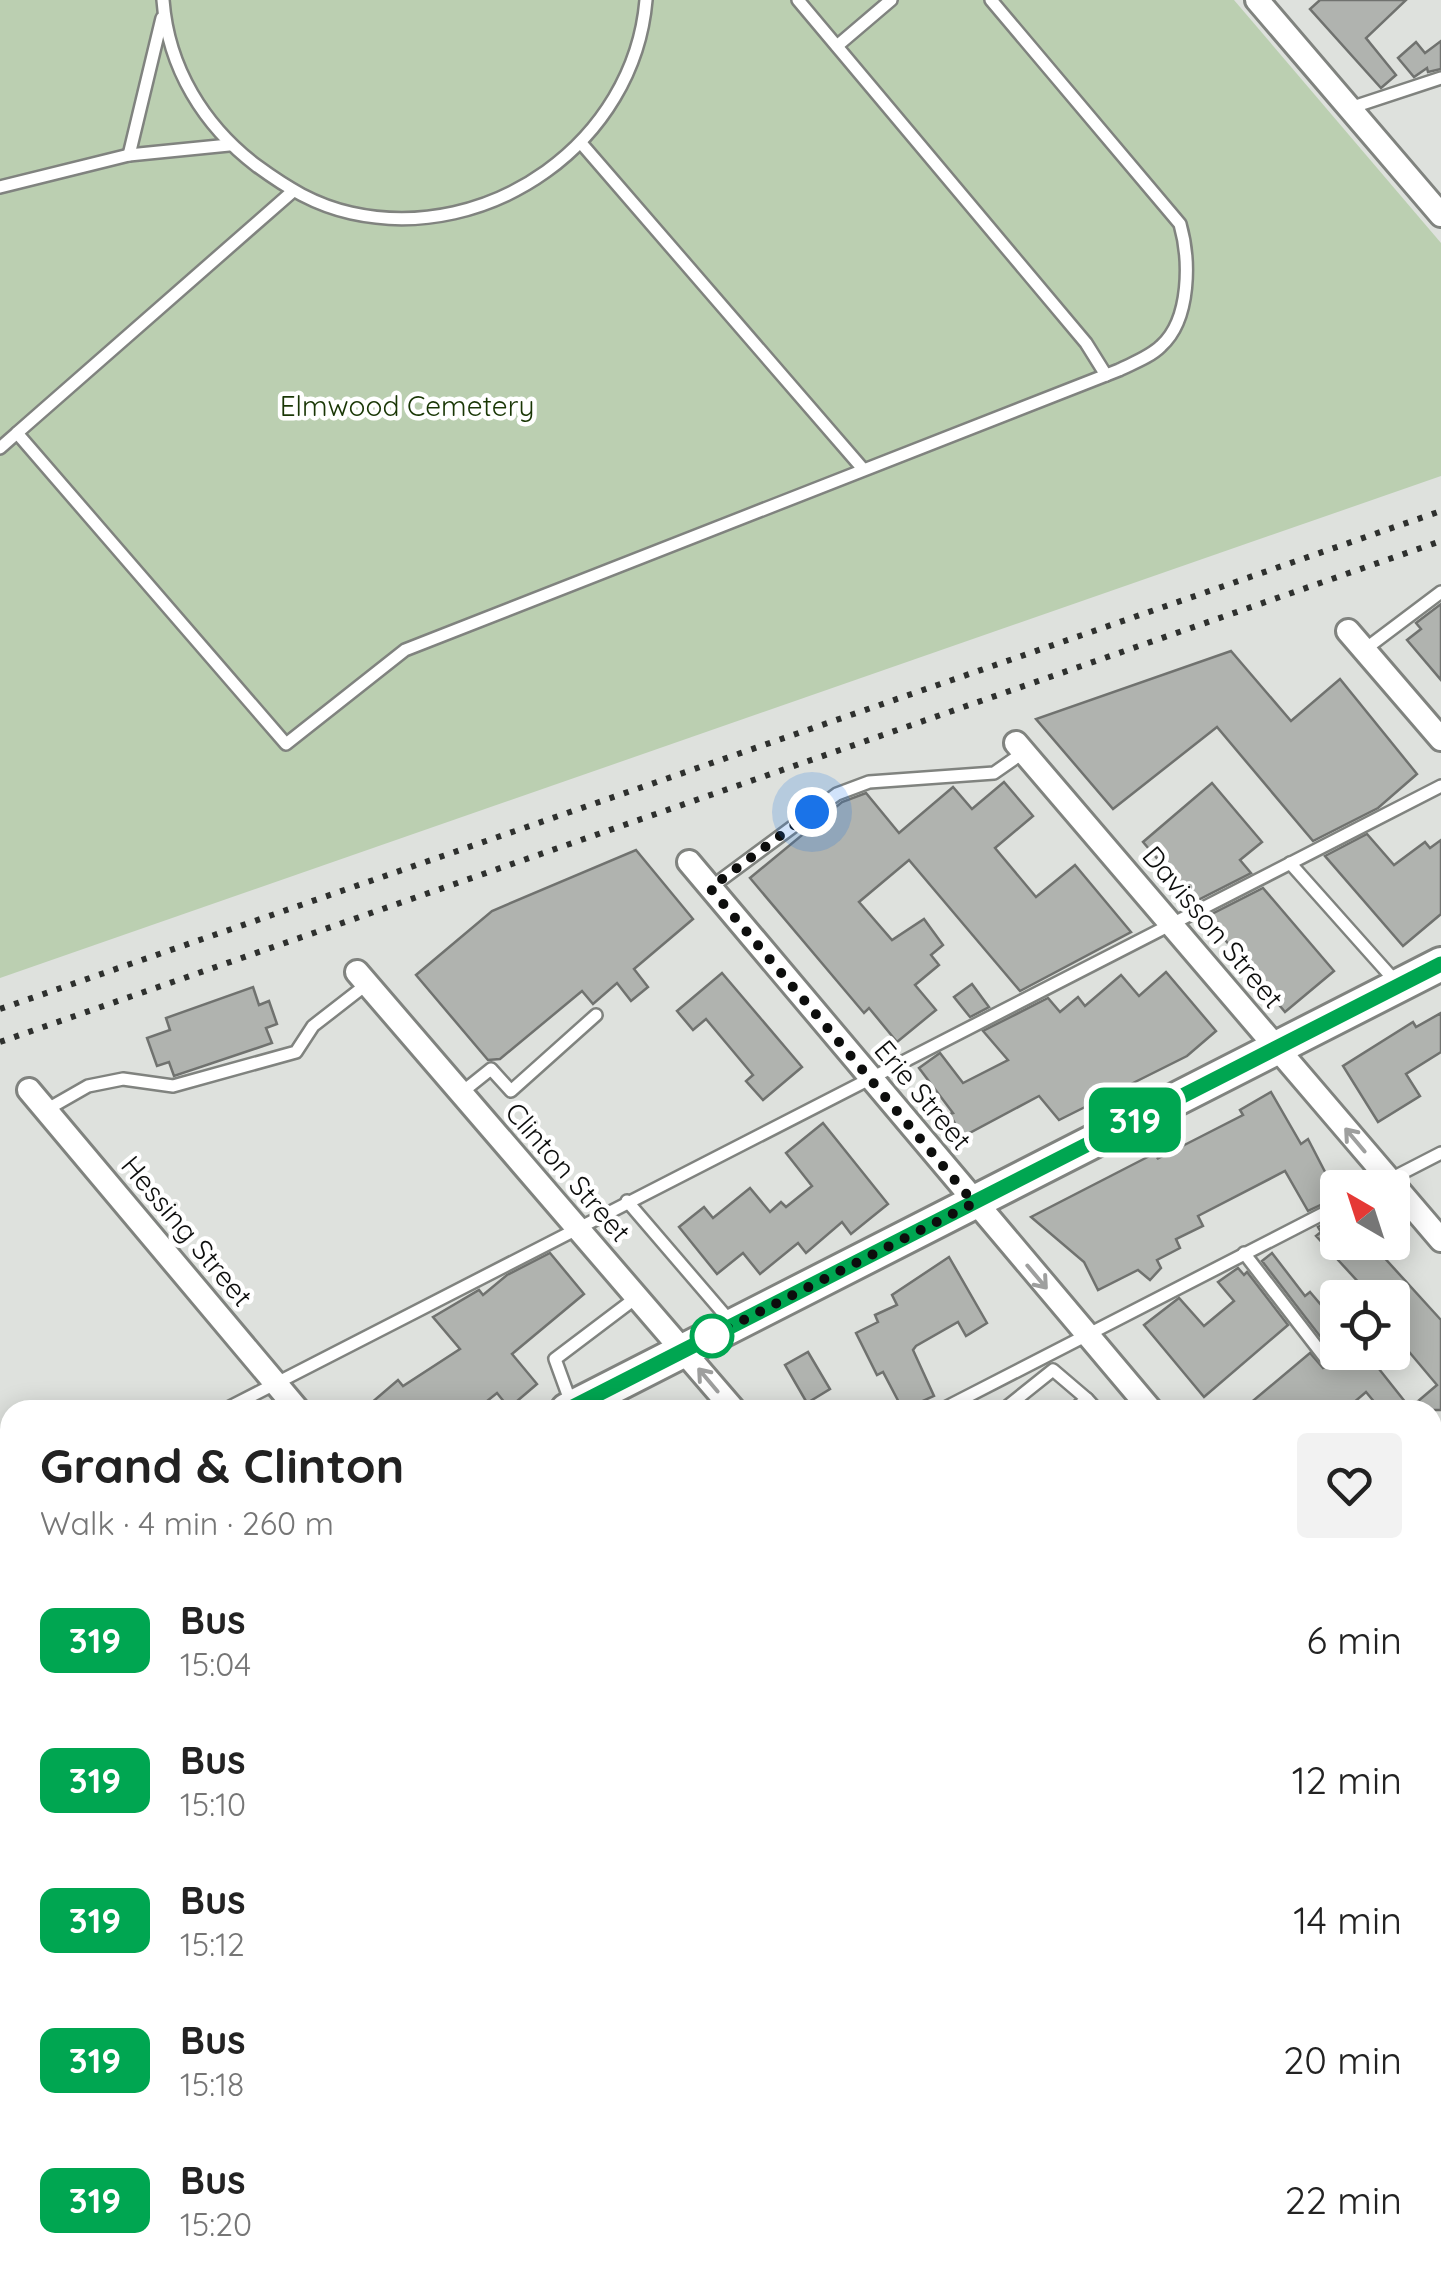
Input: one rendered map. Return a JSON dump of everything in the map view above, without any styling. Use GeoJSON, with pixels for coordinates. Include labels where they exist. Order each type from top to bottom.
{"type":"FeatureCollection","features":[{"type":"Feature","properties":{"kind":"main road"},"geometry":{"type":"LineString","coordinates":[[586,1400],[1441,964]]}},
{"type":"Feature","properties":{"kind":"street"},"geometry":{"type":"LineString","coordinates":[[1257,0],[1441,216]]}},
{"type":"Feature","properties":{"kind":"street"},"geometry":{"type":"LineString","coordinates":[[1348,631],[1441,739]]}},
{"type":"Feature","properties":{"kind":"street","name":"Davisson Street"},"geometry":{"type":"LineString","coordinates":[[1020,748],[1277,1048],[1371,1170]]}},
{"type":"Feature","properties":{"kind":"street","name":"Erie Street"},"geometry":{"type":"LineString","coordinates":[[688,862],[1086,1334],[1137,1400]]}},
{"type":"Feature","properties":{"kind":"street","name":"Clinton Street"},"geometry":{"type":"LineString","coordinates":[[362,978],[726,1400]]}},
{"type":"Feature","properties":{"kind":"street","name":"Hessing Street"},"geometry":{"type":"LineString","coordinates":[[29,1090],[290,1400]]}},
{"type":"Feature","properties":{"kind":"street","name":"Davisson Street"},"geometry":{"type":"LineString","coordinates":[[1410,1211],[1441,1240]]}},
{"type":"Feature","properties":{"kind":"lane"},"geometry":{"type":"LineString","coordinates":[[163,6],[186,83],[228,145],[292,192],[351,214],[414,219],[445,216],[505,197],[558,164],[581,143],[630,68],[646,0]]}},
{"type":"Feature","properties":{"kind":"lane"},"geometry":{"type":"LineString","coordinates":[[798,0],[1086,344],[1106,375]]}},
{"type":"Feature","properties":{"kind":"lane"},"geometry":{"type":"LineString","coordinates":[[837,46],[891,0]]}},
{"type":"Feature","properties":{"kind":"lane"},"geometry":{"type":"LineString","coordinates":[[17,433],[286,744],[406,650],[1106,375],[1146,357],[1168,339],[1186,282],[1180,224],[991,0]]}},
{"type":"Feature","properties":{"kind":"lane"},"geometry":{"type":"LineString","coordinates":[[129,155],[163,6]]}},
{"type":"Feature","properties":{"kind":"lane"},"geometry":{"type":"LineString","coordinates":[[1350,108],[1441,78]]}},
{"type":"Feature","properties":{"kind":"lane"},"geometry":{"type":"LineString","coordinates":[[581,143],[863,468]]}},
{"type":"Feature","properties":{"kind":"lane"},"geometry":{"type":"LineString","coordinates":[[0,187],[129,155],[228,145]]}},
{"type":"Feature","properties":{"kind":"lane"},"geometry":{"type":"LineString","coordinates":[[0,448],[292,192]]}},
{"type":"Feature","properties":{"kind":"lane"},"geometry":{"type":"LineString","coordinates":[[1364,650],[1441,592]]}},
{"type":"Feature","properties":{"kind":"lane"},"geometry":{"type":"LineString","coordinates":[[710,888],[836,794],[869,782],[994,772],[1020,748]]}},
{"type":"Feature","properties":{"kind":"lane"},"geometry":{"type":"LineString","coordinates":[[243,1400],[1441,786]]}},
{"type":"Feature","properties":{"kind":"lane"},"geometry":{"type":"LineString","coordinates":[[1290,864],[1399,985]]}},
{"type":"Feature","properties":{"kind":"lane"},"geometry":{"type":"LineString","coordinates":[[46,1110],[88,1086],[123,1079],[173,1086],[296,1052],[313,1026],[362,978]]}},
{"type":"Feature","properties":{"kind":"lane"},"geometry":{"type":"LineString","coordinates":[[462,1093],[491,1069],[511,1090],[596,1014]]}},
{"type":"Feature","properties":{"kind":"lane"},"geometry":{"type":"LineString","coordinates":[[1406,1170],[1441,1152]]}},
{"type":"Feature","properties":{"kind":"lane"},"geometry":{"type":"LineString","coordinates":[[627,1201],[733,1325]]}},
{"type":"Feature","properties":{"kind":"lane"},"geometry":{"type":"LineString","coordinates":[[959,1400],[1320,1215]]}},
{"type":"Feature","properties":{"kind":"lane"},"geometry":{"type":"LineString","coordinates":[[1244,1254],[1320,1351]]}},
{"type":"Feature","properties":{"kind":"lane"},"geometry":{"type":"LineString","coordinates":[[568,1400],[555,1359],[637,1297]]}},
{"type":"Feature","properties":{"kind":"lane"},"geometry":{"type":"LineString","coordinates":[[1015,1400],[1052,1370],[1087,1399]]}},
{"type":"Feature","properties":{"kind":"green space","name":"Elmwood Cemetery"},"geometry":{"type":"Polygon","coordinates":[[[0,0],[1234,0],[1441,243],[1441,476],[0,978],[0,0]]]}},
{"type":"Feature","properties":{"kind":"building"},"geometry":{"type":"Polygon","coordinates":[[[1320,0],[1406,0],[1366,38],[1396,75],[1381,88],[1310,9],[1320,0]]]}},
{"type":"Feature","properties":{"kind":"building"},"geometry":{"type":"Polygon","coordinates":[[[1441,41],[1441,69],[1428,72],[1427,68],[1414,77],[1398,58],[1416,42],[1425,53],[1441,41]]]}},
{"type":"Feature","properties":{"kind":"building"},"geometry":{"type":"Polygon","coordinates":[[[1441,604],[1441,680],[1407,640],[1421,629],[1416,623],[1441,604]]]}},
{"type":"Feature","properties":{"kind":"building"},"geometry":{"type":"Polygon","coordinates":[[[1231,651],[1291,721],[1340,679],[1417,774],[1378,808],[1313,841],[1217,727],[1113,809],[1036,719],[1231,651]]]}},
{"type":"Feature","properties":{"kind":"building"},"geometry":{"type":"Polygon","coordinates":[[[1004,782],[1033,816],[995,848],[1036,897],[1075,865],[1131,932],[1020,991],[909,860],[859,902],[892,940],[924,919],[943,945],[931,955],[939,965],[915,985],[936,1010],[897,1042],[869,1008],[864,1013],[750,878],[842,802],[866,793],[899,833],[953,787],[972,809],[1004,782]]]}},
{"type":"Feature","properties":{"kind":"building"},"geometry":{"type":"Polygon","coordinates":[[[1212,783],[1262,842],[1240,860],[1251,873],[1194,902],[1143,842],[1212,783]]]}},
{"type":"Feature","properties":{"kind":"building"},"geometry":{"type":"Polygon","coordinates":[[[1367,834],[1394,865],[1425,842],[1430,848],[1441,840],[1441,914],[1403,946],[1325,856],[1367,834]]]}},
{"type":"Feature","properties":{"kind":"building"},"geometry":{"type":"Polygon","coordinates":[[[636,850],[693,919],[634,969],[648,987],[631,1001],[617,983],[593,1004],[582,991],[500,1059],[488,1060],[416,975],[492,911],[636,850]]]}},
{"type":"Feature","properties":{"kind":"building"},"geometry":{"type":"Polygon","coordinates":[[[1263,888],[1334,971],[1285,1012],[1206,917],[1263,888]]]}},
{"type":"Feature","properties":{"kind":"building"},"geometry":{"type":"Polygon","coordinates":[[[1166,972],[1216,1031],[1187,1056],[1059,1120],[1039,1096],[962,1137],[950,1114],[953,1113],[919,1068],[940,1053],[963,1083],[1008,1060],[983,1031],[1048,998],[1060,1012],[1078,997],[1085,1006],[1121,975],[1139,996],[1166,972]]]}},
{"type":"Feature","properties":{"kind":"building"},"geometry":{"type":"Polygon","coordinates":[[[722,973],[802,1067],[763,1100],[746,1081],[753,1075],[706,1019],[693,1030],[677,1011],[722,973]]]}},
{"type":"Feature","properties":{"kind":"building"},"geometry":{"type":"Polygon","coordinates":[[[972,984],[989,1007],[970,1017],[954,997],[972,984]]]}},
{"type":"Feature","properties":{"kind":"building"},"geometry":{"type":"Polygon","coordinates":[[[253,987],[259,1005],[269,1001],[277,1024],[266,1028],[272,1043],[174,1076],[169,1062],[157,1066],[147,1038],[170,1030],[166,1018],[253,987]]]}},
{"type":"Feature","properties":{"kind":"building"},"geometry":{"type":"Polygon","coordinates":[[[1441,1013],[1441,1052],[1406,1074],[1420,1096],[1378,1122],[1343,1066],[1413,1022],[1416,1027],[1441,1013]]]}},
{"type":"Feature","properties":{"kind":"building"},"geometry":{"type":"Polygon","coordinates":[[[1271,1092],[1301,1144],[1308,1139],[1324,1170],[1320,1170],[1320,1205],[1308,1211],[1285,1171],[1198,1216],[1203,1226],[1176,1239],[1180,1248],[1157,1260],[1161,1268],[1150,1280],[1138,1270],[1098,1290],[1084,1262],[1031,1217],[1167,1147],[1157,1159],[1243,1115],[1240,1110],[1271,1092]]]}},
{"type":"Feature","properties":{"kind":"building"},"geometry":{"type":"Polygon","coordinates":[[[823,1123],[888,1204],[851,1234],[842,1222],[806,1253],[798,1243],[760,1274],[743,1253],[717,1274],[679,1227],[704,1207],[713,1218],[750,1188],[770,1212],[781,1202],[786,1207],[812,1186],[786,1153],[823,1123]]]}},
{"type":"Feature","properties":{"kind":"building"},"geometry":{"type":"Polygon","coordinates":[[[550,1253],[584,1294],[512,1354],[537,1384],[518,1400],[503,1400],[497,1393],[488,1400],[375,1400],[398,1380],[403,1386],[460,1349],[433,1317],[479,1290],[483,1295],[507,1275],[550,1253]]]}},
{"type":"Feature","properties":{"kind":"building"},"geometry":{"type":"Polygon","coordinates":[[[1272,1253],[1305,1296],[1310,1292],[1320,1304],[1320,1336],[1262,1261],[1272,1253]]]}},
{"type":"Feature","properties":{"kind":"building"},"geometry":{"type":"Polygon","coordinates":[[[949,1257],[987,1323],[966,1336],[958,1322],[916,1346],[913,1350],[934,1396],[925,1400],[898,1400],[883,1372],[877,1375],[856,1333],[878,1322],[875,1315],[897,1305],[892,1295],[949,1257]]]}},
{"type":"Feature","properties":{"kind":"building"},"geometry":{"type":"Polygon","coordinates":[[[1338,1260],[1386,1260],[1405,1280],[1356,1280],[1338,1260]]]}},
{"type":"Feature","properties":{"kind":"building"},"geometry":{"type":"Polygon","coordinates":[[[1238,1268],[1244,1275],[1247,1272],[1288,1325],[1204,1397],[1144,1325],[1179,1298],[1204,1326],[1234,1301],[1218,1282],[1238,1268]]]}},
{"type":"Feature","properties":{"kind":"building"},"geometry":{"type":"Polygon","coordinates":[[[1410,1286],[1441,1320],[1441,1400],[1419,1400],[1437,1385],[1410,1353],[1410,1286]]]}},
{"type":"Feature","properties":{"kind":"building"},"geometry":{"type":"Polygon","coordinates":[[[808,1352],[830,1389],[805,1400],[785,1365],[808,1352]]]}},
{"type":"Feature","properties":{"kind":"building"},"geometry":{"type":"Polygon","coordinates":[[[1310,1353],[1320,1370],[1380,1370],[1404,1400],[1373,1400],[1366,1392],[1357,1400],[1254,1400],[1310,1353]]]}},
{"type":"Feature","properties":{"kind":"railway"},"geometry":{"type":"LineString","coordinates":[[0,1009],[1441,511]]}},
{"type":"Feature","properties":{"kind":"railway"},"geometry":{"type":"LineString","coordinates":[[0,1042],[1441,541]]}},
{"type":"Feature","properties":{"kind":"bus line","name":"319"},"geometry":{"type":"LineString","coordinates":[[587,1400],[1441,964]]}},
{"type":"Feature","properties":{"kind":"route"},"geometry":{"type":"LineString","coordinates":[[712,1336],[974,1203],[710,888],[812,812]]}}]}
